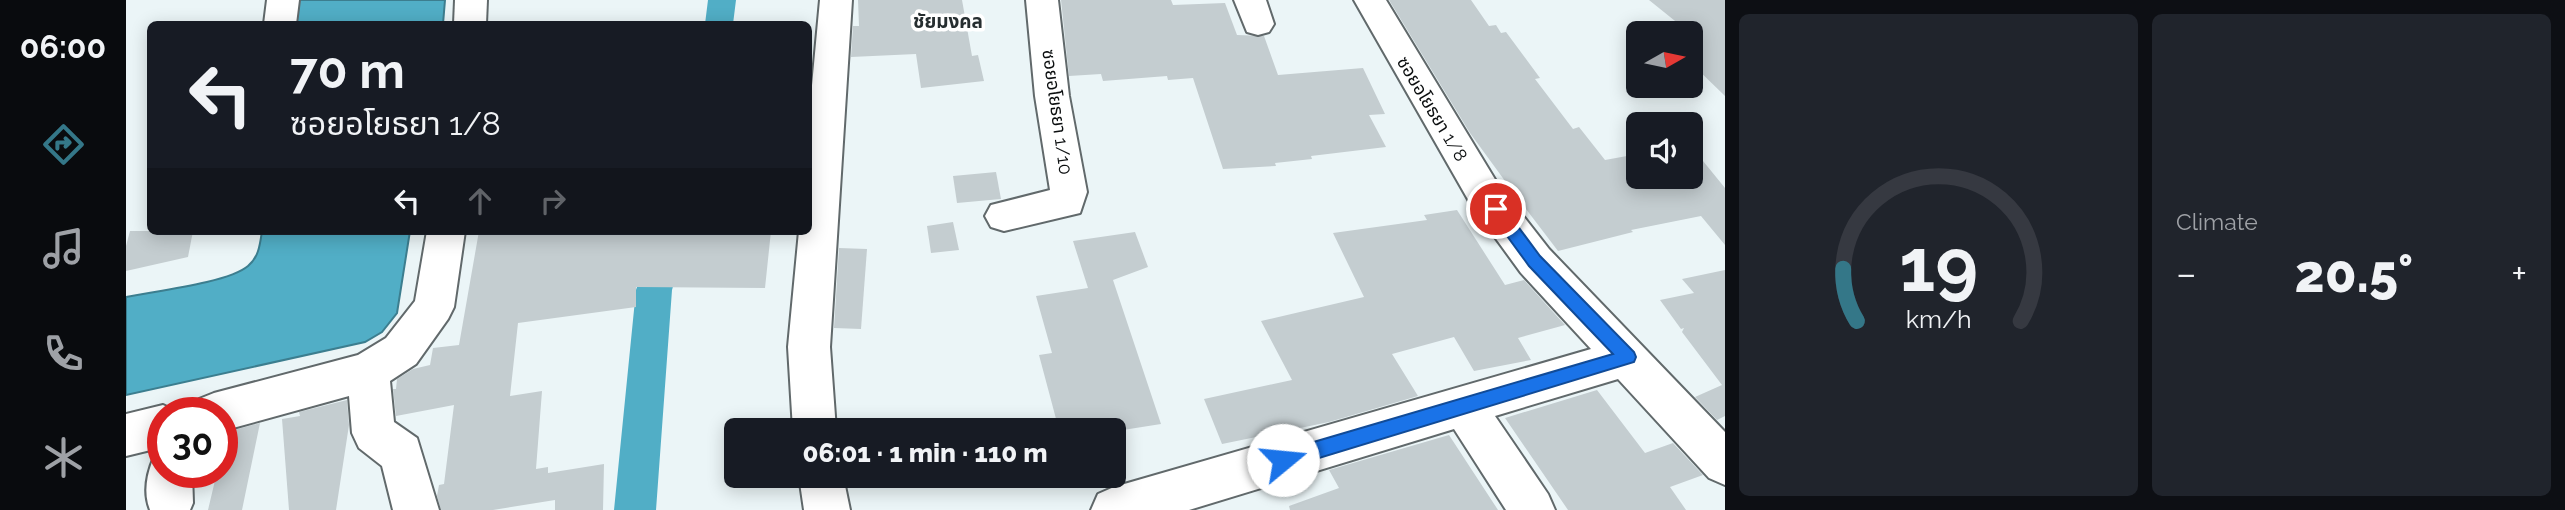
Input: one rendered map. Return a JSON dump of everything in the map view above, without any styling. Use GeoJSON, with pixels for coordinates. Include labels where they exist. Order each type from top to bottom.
{"type":"FeatureCollection","features":[{"type":"Feature","properties":{"kind":"street"},"geometry":{"type":"LineString","coordinates":[[280,21],[283,0]]}},
{"type":"Feature","properties":{"kind":"street"},"geometry":{"type":"LineString","coordinates":[[470,21],[471,0]]}},
{"type":"Feature","properties":{"kind":"street"},"geometry":{"type":"LineString","coordinates":[[813,418],[809,346],[836,0]]}},
{"type":"Feature","properties":{"kind":"street","name":"ซอยอโยธยา 1/10"},"geometry":{"type":"LineString","coordinates":[[1004,216],[1067,202],[1069,192],[1052,96],[1042,0]]}},
{"type":"Feature","properties":{"kind":"street","name":"ซอยอโยธยา 1/8"},"geometry":{"type":"LineString","coordinates":[[1370,0],[1483,192],[1535,261],[1725,463]]}},
{"type":"Feature","properties":{"kind":"street"},"geometry":{"type":"LineString","coordinates":[[238,407],[368,372],[401,351],[433,307],[445,235]]}},
{"type":"Feature","properties":{"kind":"street"},"geometry":{"type":"LineString","coordinates":[[1114,510],[1212,496],[1463,406],[1628,357]]}},
{"type":"Feature","properties":{"kind":"street"},"geometry":{"type":"LineString","coordinates":[[368,372],[374,433],[401,453],[415,510]]}},
{"type":"Feature","properties":{"kind":"street"},"geometry":{"type":"LineString","coordinates":[[1463,406],[1532,510]]}},
{"type":"Feature","properties":{"kind":"street"},"geometry":{"type":"LineString","coordinates":[[126,435],[147,430]]}},
{"type":"Feature","properties":{"kind":"street"},"geometry":{"type":"LineString","coordinates":[[823,488],[827,510]]}},
{"type":"Feature","properties":{"kind":"water"},"geometry":{"type":"Polygon","coordinates":[[[298,0],[445,0],[443,21],[294,21],[298,0]]]}},
{"type":"Feature","properties":{"kind":"water"},"geometry":{"type":"Polygon","coordinates":[[[261,235],[409,235],[397,313],[382,332],[365,342],[126,395],[126,297],[225,277],[248,266],[255,259],[261,235]]]}},
{"type":"Feature","properties":{"kind":"building"},"geometry":{"type":"Polygon","coordinates":[[[858,0],[962,0],[972,56],[978,55],[984,81],[921,88],[916,54],[851,57],[853,26],[859,26],[858,0]]]}},
{"type":"Feature","properties":{"kind":"building"},"geometry":{"type":"Polygon","coordinates":[[[1061,0],[1171,0],[1173,5],[1225,3],[1237,35],[1264,36],[1278,75],[1363,68],[1385,114],[1369,115],[1386,147],[1311,156],[1312,159],[1275,163],[1276,166],[1223,169],[1193,78],[1168,80],[1167,76],[1103,81],[1101,74],[1069,76],[1061,0]]]}},
{"type":"Feature","properties":{"kind":"building"},"geometry":{"type":"Polygon","coordinates":[[[1389,0],[1471,0],[1489,26],[1496,25],[1501,33],[1506,32],[1540,78],[1535,79],[1573,129],[1579,127],[1605,160],[1626,156],[1626,189],[1703,189],[1703,161],[1725,188],[1725,245],[1701,216],[1631,230],[1633,232],[1558,251],[1526,209],[1522,210],[1500,181],[1505,181],[1470,133],[1389,0]]]}},
{"type":"Feature","properties":{"kind":"building"},"geometry":{"type":"Polygon","coordinates":[[[1649,0],[1725,0],[1725,96],[1703,75],[1703,21],[1675,21],[1649,0]]]}},
{"type":"Feature","properties":{"kind":"building"},"geometry":{"type":"Polygon","coordinates":[[[996,172],[1001,199],[957,203],[953,176],[996,172]]]}},
{"type":"Feature","properties":{"kind":"building"},"geometry":{"type":"Polygon","coordinates":[[[1457,210],[1505,285],[1524,280],[1565,325],[1518,338],[1531,360],[1474,371],[1454,337],[1392,354],[1418,396],[1329,422],[1222,444],[1204,399],[1292,380],[1261,321],[1364,297],[1333,233],[1427,220],[1424,215],[1457,210]]]}},
{"type":"Feature","properties":{"kind":"building"},"geometry":{"type":"Polygon","coordinates":[[[953,222],[959,250],[931,253],[927,226],[953,222]]]}},
{"type":"Feature","properties":{"kind":"building"},"geometry":{"type":"Polygon","coordinates":[[[130,231],[147,231],[147,235],[192,235],[188,257],[126,271],[126,246],[130,231]]]}},
{"type":"Feature","properties":{"kind":"building"},"geometry":{"type":"Polygon","coordinates":[[[1135,232],[1148,267],[1113,280],[1161,424],[1126,430],[1126,418],[1056,418],[1039,355],[1052,353],[1036,296],[1088,288],[1073,241],[1135,232]]]}},
{"type":"Feature","properties":{"kind":"building"},"geometry":{"type":"Polygon","coordinates":[[[478,235],[771,235],[765,288],[636,287],[636,307],[518,323],[510,396],[542,391],[536,469],[548,467],[548,473],[604,464],[603,510],[555,510],[555,500],[493,510],[441,510],[437,496],[439,485],[444,484],[454,405],[396,416],[393,389],[396,389],[397,379],[413,369],[430,365],[433,348],[459,345],[478,235]]]}},
{"type":"Feature","properties":{"kind":"building"},"geometry":{"type":"Polygon","coordinates":[[[839,248],[867,249],[861,329],[834,328],[839,248]]]}},
{"type":"Feature","properties":{"kind":"building"},"geometry":{"type":"Polygon","coordinates":[[[1725,270],[1725,416],[1717,420],[1695,397],[1722,385],[1682,332],[1684,328],[1681,329],[1660,300],[1694,293],[1682,279],[1725,270]]]}},
{"type":"Feature","properties":{"kind":"building"},"geometry":{"type":"Polygon","coordinates":[[[1597,390],[1645,453],[1673,443],[1703,475],[1670,487],[1686,510],[1568,510],[1505,418],[1597,390]]]}},
{"type":"Feature","properties":{"kind":"building"},"geometry":{"type":"Polygon","coordinates":[[[347,400],[349,425],[336,510],[289,510],[282,419],[300,416],[299,412],[347,400]]]}},
{"type":"Feature","properties":{"kind":"building"},"geometry":{"type":"Polygon","coordinates":[[[260,423],[242,510],[208,510],[213,488],[238,488],[238,429],[260,423]]]}},
{"type":"Feature","properties":{"kind":"building"},"geometry":{"type":"Polygon","coordinates":[[[1449,435],[1498,510],[1290,510],[1289,506],[1339,488],[1329,470],[1449,435]]]}},
{"type":"Feature","properties":{"kind":"waterway"},"geometry":{"type":"LineString","coordinates":[[719,21],[722,0]]}},
{"type":"Feature","properties":{"kind":"waterway"},"geometry":{"type":"LineString","coordinates":[[635,510],[654,290],[671,235]]}},
{"type":"Feature","properties":{"kind":"district","name":"ชัยมงคล"},"geometry":{"type":"Point","coordinates":[948,21]}},
{"type":"Feature","properties":{"kind":"route"},"geometry":{"type":"LineString","coordinates":[[1283,460],[1628,357],[1535,261],[1496,209]]}}]}
